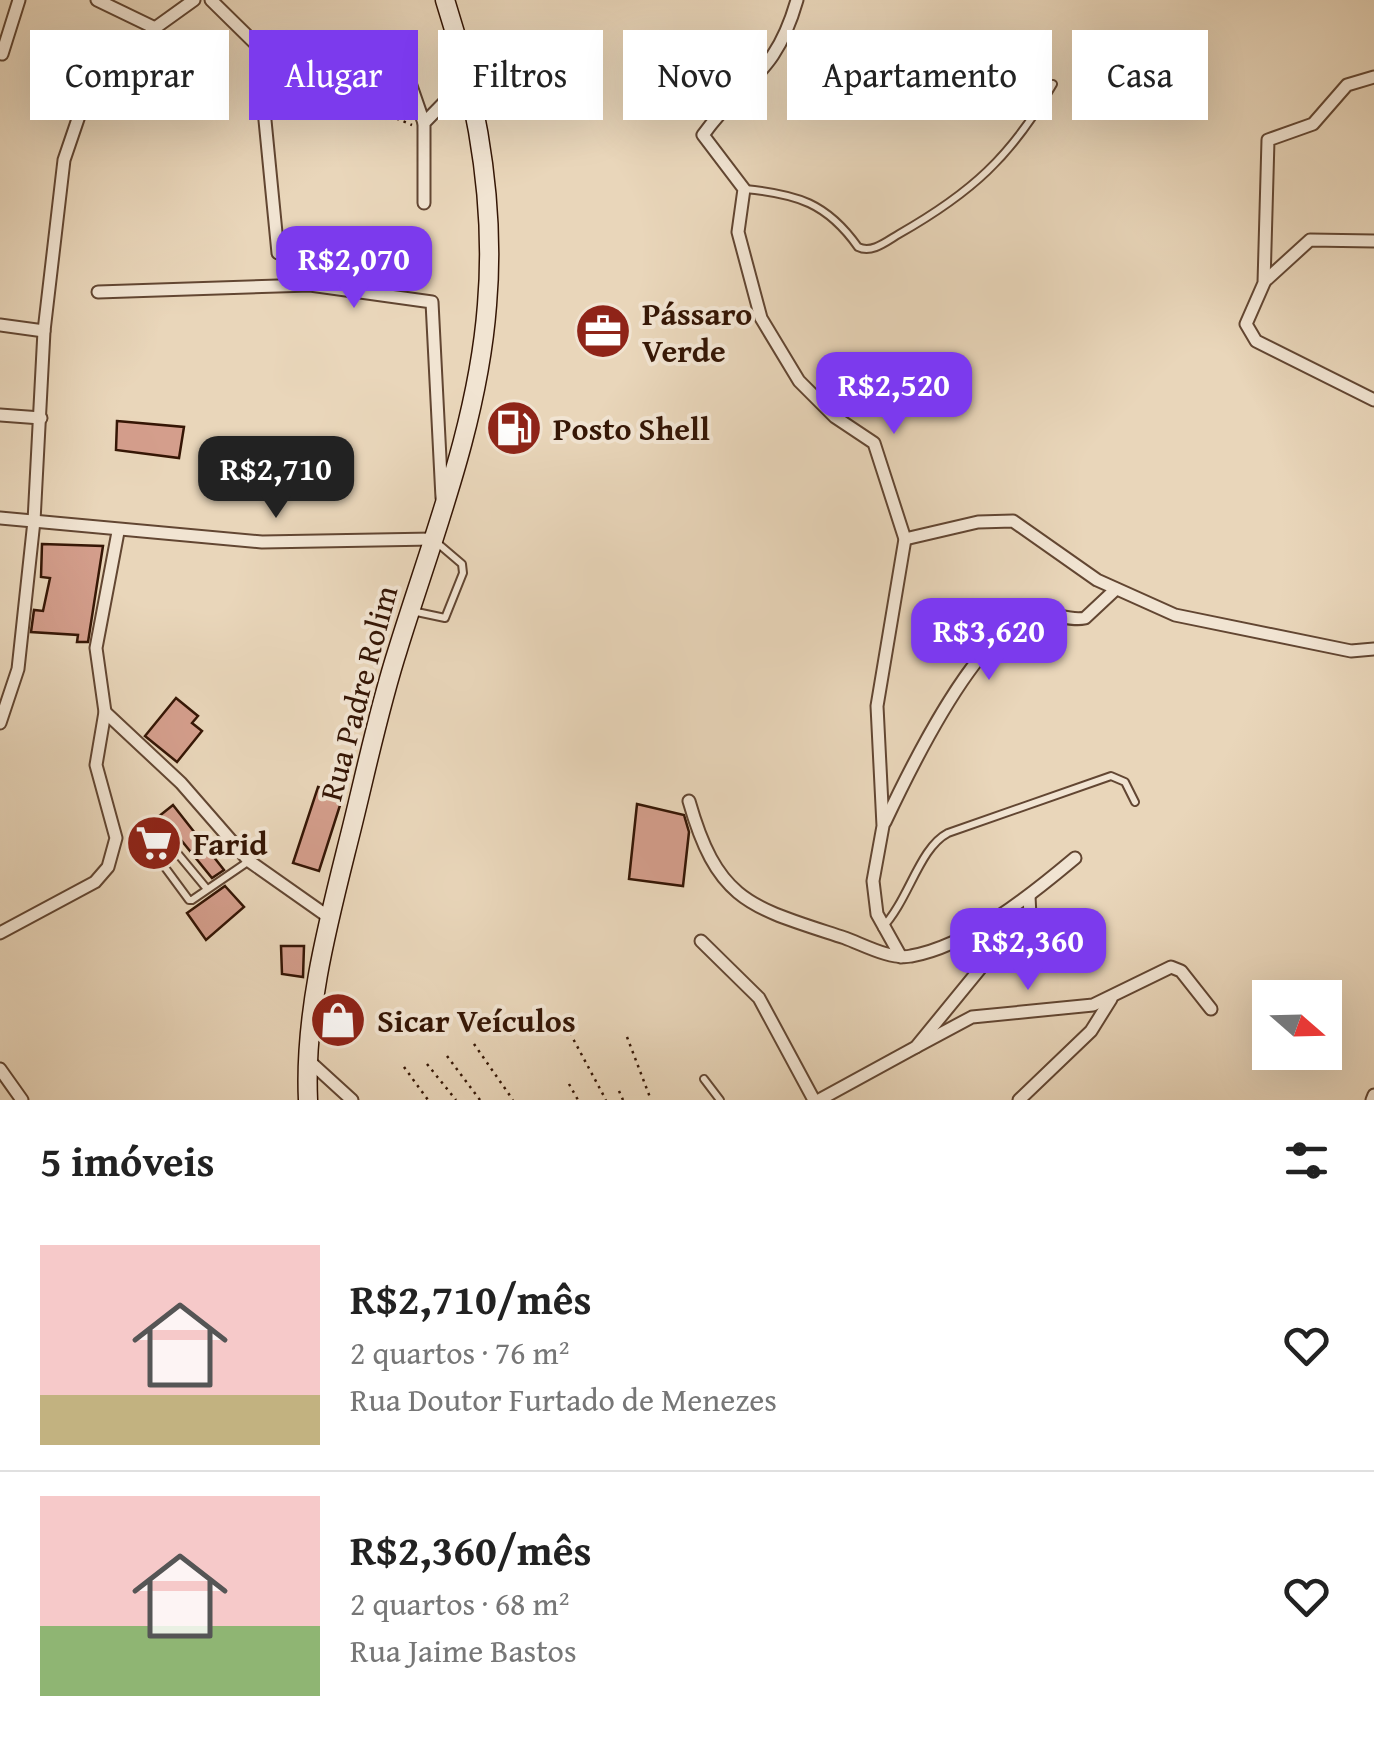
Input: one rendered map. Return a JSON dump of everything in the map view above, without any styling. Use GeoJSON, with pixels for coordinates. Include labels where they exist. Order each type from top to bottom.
{"type":"FeatureCollection","features":[{"type":"Feature","properties":{"kind":"main road","name":"Rua Padre Rolim"},"geometry":{"type":"LineString","coordinates":[[445,0],[455,30]]}},
{"type":"Feature","properties":{"kind":"main road","name":"Rua Padre Rolim"},"geometry":{"type":"LineString","coordinates":[[308,1100],[306,1059],[330,918],[410,610],[459,458],[488,306],[484,160],[477,120]]}},
{"type":"Feature","properties":{"kind":"street"},"geometry":{"type":"LineString","coordinates":[[2,54],[20,0]]}},
{"type":"Feature","properties":{"kind":"street"},"geometry":{"type":"LineString","coordinates":[[96,0],[155,28]]}},
{"type":"Feature","properties":{"kind":"street"},"geometry":{"type":"LineString","coordinates":[[0,723],[18,668],[34,521],[44,331],[64,160],[74,125],[155,28],[194,0]]}},
{"type":"Feature","properties":{"kind":"street"},"geometry":{"type":"LineString","coordinates":[[211,0],[249,40]]}},
{"type":"Feature","properties":{"kind":"street"},"geometry":{"type":"LineString","coordinates":[[798,0],[788,34],[770,65],[704,135],[744,189],[738,232],[761,318],[799,381],[835,417],[874,443],[906,539],[877,706],[883,826],[873,881],[882,928],[901,957]]}},
{"type":"Feature","properties":{"kind":"street"},"geometry":{"type":"LineString","coordinates":[[1264,283],[1268,140],[1308,127],[1347,85],[1374,78]]}},
{"type":"Feature","properties":{"kind":"street"},"geometry":{"type":"LineString","coordinates":[[418,110],[423,126],[424,203]]}},
{"type":"Feature","properties":{"kind":"street"},"geometry":{"type":"LineString","coordinates":[[423,126],[438,110]]}},
{"type":"Feature","properties":{"kind":"street"},"geometry":{"type":"LineString","coordinates":[[265,120],[278,252]]}},
{"type":"Feature","properties":{"kind":"street"},"geometry":{"type":"LineString","coordinates":[[1374,240],[1310,240],[1264,283],[1248,314],[1248,332],[1256,341],[1374,400]]}},
{"type":"Feature","properties":{"kind":"street"},"geometry":{"type":"LineString","coordinates":[[98,292],[310,285],[432,302],[442,516]]}},
{"type":"Feature","properties":{"kind":"street"},"geometry":{"type":"LineString","coordinates":[[0,325],[44,331]]}},
{"type":"Feature","properties":{"kind":"street"},"geometry":{"type":"LineString","coordinates":[[0,415],[41,418]]}},
{"type":"Feature","properties":{"kind":"street"},"geometry":{"type":"LineString","coordinates":[[0,518],[118,532],[262,542],[433,539]]}},
{"type":"Feature","properties":{"kind":"street"},"geometry":{"type":"LineString","coordinates":[[906,539],[988,520],[1014,521],[1116,589],[1175,615],[1350,651],[1374,649]]}},
{"type":"Feature","properties":{"kind":"street"},"geometry":{"type":"LineString","coordinates":[[0,933],[94,882],[108,867],[116,838],[96,766],[105,712],[96,648],[118,532]]}},
{"type":"Feature","properties":{"kind":"street"},"geometry":{"type":"LineString","coordinates":[[883,826],[951,698],[1007,630],[1034,614],[1085,618],[1116,589]]}},
{"type":"Feature","properties":{"kind":"street"},"geometry":{"type":"LineString","coordinates":[[105,712],[182,783],[249,861],[330,918]]}},
{"type":"Feature","properties":{"kind":"street"},"geometry":{"type":"LineString","coordinates":[[689,801],[708,860],[745,898],[792,920],[901,957],[930,951],[992,920],[1029,896],[1074,858]]}},
{"type":"Feature","properties":{"kind":"street"},"geometry":{"type":"LineString","coordinates":[[916,1047],[988,959],[1030,916],[1029,896]]}},
{"type":"Feature","properties":{"kind":"street"},"geometry":{"type":"LineString","coordinates":[[701,942],[759,998],[816,1100],[972,1016],[1048,1012],[1111,999],[1170,967],[1180,971],[1211,1009]]}},
{"type":"Feature","properties":{"kind":"street"},"geometry":{"type":"LineString","coordinates":[[1019,1100],[1090,1031],[1111,999]]}},
{"type":"Feature","properties":{"kind":"street"},"geometry":{"type":"LineString","coordinates":[[306,1059],[352,1100]]}},
{"type":"Feature","properties":{"kind":"street"},"geometry":{"type":"LineString","coordinates":[[0,1069],[22,1100]]}},
{"type":"Feature","properties":{"kind":"lane"},"geometry":{"type":"LineString","coordinates":[[744,189],[775,192],[818,206],[839,220],[858,247],[873,249],[938,212],[992,171],[1031,120]]}},
{"type":"Feature","properties":{"kind":"lane"},"geometry":{"type":"LineString","coordinates":[[410,610],[445,618],[463,573],[462,564],[433,539]]}},
{"type":"Feature","properties":{"kind":"lane"},"geometry":{"type":"LineString","coordinates":[[882,928],[904,902],[931,846],[948,833],[1111,776],[1126,782],[1135,802]]}},
{"type":"Feature","properties":{"kind":"lane"},"geometry":{"type":"LineString","coordinates":[[208,890],[178,854],[161,862],[187,899],[208,890],[249,861]]}},
{"type":"Feature","properties":{"kind":"lane"},"geometry":{"type":"LineString","coordinates":[[704,1079],[720,1100]]}},
{"type":"Feature","properties":{"kind":"path"},"geometry":{"type":"LineString","coordinates":[[407,120],[423,126]]}},
{"type":"Feature","properties":{"kind":"path"},"geometry":{"type":"LineString","coordinates":[[563,1020],[606,1100]]}},
{"type":"Feature","properties":{"kind":"path"},"geometry":{"type":"LineString","coordinates":[[627,1037],[651,1100]]}},
{"type":"Feature","properties":{"kind":"path"},"geometry":{"type":"LineString","coordinates":[[474,1044],[513,1100]]}},
{"type":"Feature","properties":{"kind":"path"},"geometry":{"type":"LineString","coordinates":[[447,1056],[480,1100]]}},
{"type":"Feature","properties":{"kind":"path"},"geometry":{"type":"LineString","coordinates":[[427,1064],[456,1100]]}},
{"type":"Feature","properties":{"kind":"path"},"geometry":{"type":"LineString","coordinates":[[404,1067],[428,1100]]}},
{"type":"Feature","properties":{"kind":"path"},"geometry":{"type":"LineString","coordinates":[[569,1084],[578,1100]]}},
{"type":"Feature","properties":{"kind":"path"},"geometry":{"type":"LineString","coordinates":[[619,1091],[623,1100]]}},
{"type":"Feature","properties":{"kind":"building"},"geometry":{"type":"Polygon","coordinates":[[[117,421],[184,427],[179,458],[116,450],[117,421]]]}},
{"type":"Feature","properties":{"kind":"building"},"geometry":{"type":"Polygon","coordinates":[[[42,544],[103,546],[88,642],[77,642],[78,635],[31,632],[34,610],[43,611],[50,578],[41,577],[42,544]]]}},
{"type":"Feature","properties":{"kind":"building"},"geometry":{"type":"Polygon","coordinates":[[[176,698],[198,716],[192,723],[202,731],[177,762],[145,736],[176,698]]]}},
{"type":"Feature","properties":{"kind":"building"},"geometry":{"type":"Polygon","coordinates":[[[318,787],[343,796],[319,871],[293,863],[318,787]]]}},
{"type":"Feature","properties":{"kind":"building"},"geometry":{"type":"Polygon","coordinates":[[[637,804],[684,815],[689,832],[683,886],[629,879],[637,804]]]}},
{"type":"Feature","properties":{"kind":"building","name":"Farid"},"geometry":{"type":"Polygon","coordinates":[[[173,805],[224,870],[212,878],[181,840],[149,866],[128,841],[173,805]]]}},
{"type":"Feature","properties":{"kind":"building"},"geometry":{"type":"Polygon","coordinates":[[[225,886],[244,907],[206,940],[187,913],[225,886]]]}},
{"type":"Feature","properties":{"kind":"building"},"geometry":{"type":"Polygon","coordinates":[[[281,946],[304,946],[303,977],[282,974],[281,946]]]}},
{"type":"Feature","properties":{"kind":"building","name":"Sicar Veículos"},"geometry":{"type":"Polygon","coordinates":[[[327,1000],[352,1005],[354,1033],[333,1039],[324,1022],[327,1000]]]}},
{"type":"Feature","properties":{"kind":"place","name":"Pássaro Verde"},"geometry":{"type":"Point","coordinates":[603,331]}},
{"type":"Feature","properties":{"kind":"place","name":"Posto Shell"},"geometry":{"type":"Point","coordinates":[514,428]}},
{"type":"Feature","properties":{"kind":"place","name":"Farid"},"geometry":{"type":"Point","coordinates":[154,843]}},
{"type":"Feature","properties":{"kind":"place","name":"Sicar Veículos"},"geometry":{"type":"Point","coordinates":[338,1020]}}]}
